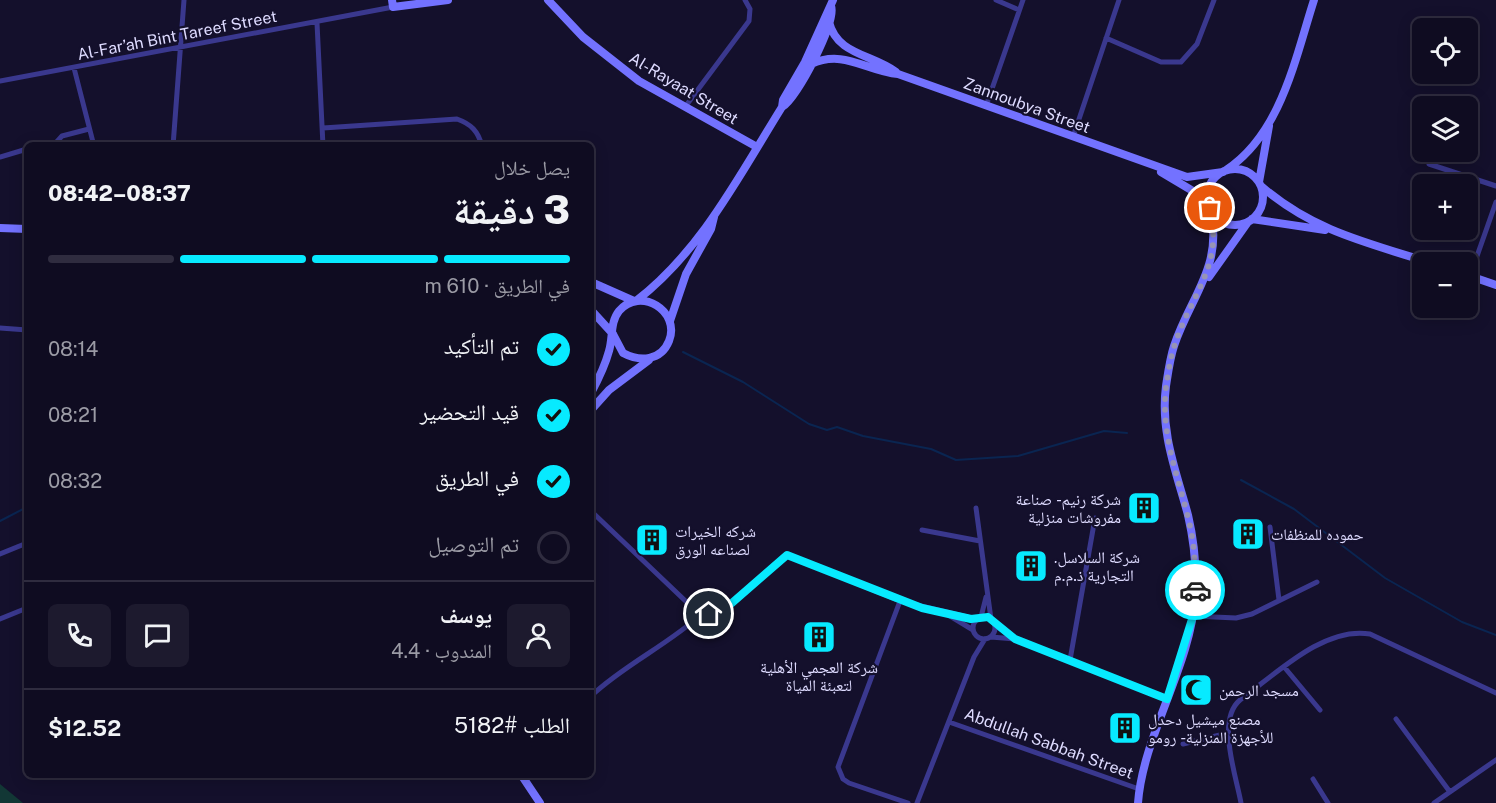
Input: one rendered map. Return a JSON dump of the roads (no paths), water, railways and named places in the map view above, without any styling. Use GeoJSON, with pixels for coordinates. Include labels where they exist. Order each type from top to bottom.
{"type":"FeatureCollection","features":[{"type":"Feature","properties":{"kind":"street"},"geometry":{"type":"LineString","coordinates":[[173,142],[184,0]]}},
{"type":"Feature","properties":{"kind":"street"},"geometry":{"type":"LineString","coordinates":[[392,4],[448,0]]}},
{"type":"Feature","properties":{"kind":"street","name":"Al-Rayaat Street"},"geometry":{"type":"LineString","coordinates":[[548,0],[610,60],[639,81],[757,147]]}},
{"type":"Feature","properties":{"kind":"street"},"geometry":{"type":"LineString","coordinates":[[685,107],[749,21],[750,9],[746,0]]}},
{"type":"Feature","properties":{"kind":"street"},"geometry":{"type":"LineString","coordinates":[[996,0],[1019,10]]}},
{"type":"Feature","properties":{"kind":"street"},"geometry":{"type":"LineString","coordinates":[[986,106],[1023,0]]}},
{"type":"Feature","properties":{"kind":"street"},"geometry":{"type":"LineString","coordinates":[[1073,137],[1119,0]]}},
{"type":"Feature","properties":{"kind":"street"},"geometry":{"type":"LineString","coordinates":[[1106,38],[1161,62],[1181,62],[1197,44],[1214,0]]}},
{"type":"Feature","properties":{"kind":"street"},"geometry":{"type":"LineString","coordinates":[[1138,803],[1139,789],[1193,616],[1195,594],[1193,545],[1167,445],[1164,406],[1174,346],[1202,288],[1213,250],[1214,225],[1209,204],[1211,183],[1251,150],[1271,119],[1287,84],[1314,0]]}},
{"type":"Feature","properties":{"kind":"street"},"geometry":{"type":"LineString","coordinates":[[594,386],[603,367],[617,314],[675,267],[714,217],[811,64],[829,22],[833,10],[832,3]]}},
{"type":"Feature","properties":{"kind":"street"},"geometry":{"type":"LineString","coordinates":[[782,107],[783,100],[832,3]]}},
{"type":"Feature","properties":{"kind":"street","name":"Al-Far’ah Bint Tareef Street"},"geometry":{"type":"LineString","coordinates":[[0,81],[180,46],[316,23],[392,4]]}},
{"type":"Feature","properties":{"kind":"street","name":"Zannoubya Street"},"geometry":{"type":"LineString","coordinates":[[829,22],[834,37],[845,48],[883,64],[898,74]]}},
{"type":"Feature","properties":{"kind":"street"},"geometry":{"type":"LineString","coordinates":[[316,23],[323,142]]}},
{"type":"Feature","properties":{"kind":"street","name":"Zannoubya Street"},"geometry":{"type":"LineString","coordinates":[[811,64],[826,59],[842,58],[898,74],[1187,177],[1225,171]]}},
{"type":"Feature","properties":{"kind":"street"},"geometry":{"type":"LineString","coordinates":[[74,68],[93,142]]}},
{"type":"Feature","properties":{"kind":"street"},"geometry":{"type":"LineString","coordinates":[[323,128],[457,119],[468,123],[476,131],[480,142]]}},
{"type":"Feature","properties":{"kind":"street"},"geometry":{"type":"LineString","coordinates":[[1202,288],[1263,200],[1260,184],[1262,159],[1271,119]]}},
{"type":"Feature","properties":{"kind":"street"},"geometry":{"type":"LineString","coordinates":[[57,142],[62,136],[89,129]]}},
{"type":"Feature","properties":{"kind":"street"},"geometry":{"type":"LineString","coordinates":[[0,157],[24,150]]}},
{"type":"Feature","properties":{"kind":"street"},"geometry":{"type":"LineString","coordinates":[[1251,150],[1262,159]]}},
{"type":"Feature","properties":{"kind":"street","name":"Zannoubya Street"},"geometry":{"type":"LineString","coordinates":[[1145,163],[1209,204]]}},
{"type":"Feature","properties":{"kind":"street"},"geometry":{"type":"LineString","coordinates":[[1429,164],[1496,186]]}},
{"type":"Feature","properties":{"kind":"street"},"geometry":{"type":"LineString","coordinates":[[1225,171],[1248,172],[1286,207],[1329,231]]}},
{"type":"Feature","properties":{"kind":"street"},"geometry":{"type":"LineString","coordinates":[[1478,252],[1496,202]]}},
{"type":"Feature","properties":{"kind":"street"},"geometry":{"type":"LineString","coordinates":[[1209,204],[1222,221],[1230,224],[1250,221],[1329,231],[1412,257]]}},
{"type":"Feature","properties":{"kind":"street"},"geometry":{"type":"LineString","coordinates":[[594,407],[623,378],[667,346],[670,338],[670,321],[687,274],[711,229],[714,217]]}},
{"type":"Feature","properties":{"kind":"street"},"geometry":{"type":"LineString","coordinates":[[0,228],[24,229]]}},
{"type":"Feature","properties":{"kind":"street"},"geometry":{"type":"LineString","coordinates":[[1478,279],[1496,285]]}},
{"type":"Feature","properties":{"kind":"street"},"geometry":{"type":"LineString","coordinates":[[594,283],[635,301],[657,305],[670,321]]}},
{"type":"Feature","properties":{"kind":"street"},"geometry":{"type":"LineString","coordinates":[[594,313],[613,334],[623,353],[643,360],[653,357]]}},
{"type":"Feature","properties":{"kind":"street"},"geometry":{"type":"LineString","coordinates":[[0,328],[24,330]]}},
{"type":"Feature","properties":{"kind":"street"},"geometry":{"type":"LineString","coordinates":[[976,508],[991,619],[995,625],[1015,639],[1167,699]]}},
{"type":"Feature","properties":{"kind":"street"},"geometry":{"type":"LineString","coordinates":[[594,514],[696,611],[703,614],[718,613],[725,609],[787,555],[900,601],[946,614],[991,619]]}},
{"type":"Feature","properties":{"kind":"street"},"geometry":{"type":"LineString","coordinates":[[1070,660],[1095,518]]}},
{"type":"Feature","properties":{"kind":"street"},"geometry":{"type":"LineString","coordinates":[[1270,527],[1279,600]]}},
{"type":"Feature","properties":{"kind":"street"},"geometry":{"type":"LineString","coordinates":[[922,531],[980,541]]}},
{"type":"Feature","properties":{"kind":"street"},"geometry":{"type":"LineString","coordinates":[[0,554],[24,544]]}},
{"type":"Feature","properties":{"kind":"street"},"geometry":{"type":"LineString","coordinates":[[1193,616],[1236,618],[1252,614],[1317,582]]}},
{"type":"Feature","properties":{"kind":"street"},"geometry":{"type":"LineString","coordinates":[[974,657],[975,633],[987,593]]}},
{"type":"Feature","properties":{"kind":"street"},"geometry":{"type":"LineString","coordinates":[[900,601],[838,767],[843,779],[849,783],[908,803]]}},
{"type":"Feature","properties":{"kind":"street"},"geometry":{"type":"LineString","coordinates":[[0,619],[24,609]]}},
{"type":"Feature","properties":{"kind":"street"},"geometry":{"type":"LineString","coordinates":[[594,694],[630,665],[676,636],[703,614]]}},
{"type":"Feature","properties":{"kind":"street"},"geometry":{"type":"LineString","coordinates":[[946,614],[975,633],[988,638],[1015,639]]}},
{"type":"Feature","properties":{"kind":"street"},"geometry":{"type":"LineString","coordinates":[[917,803],[974,657],[995,625]]}},
{"type":"Feature","properties":{"kind":"street"},"geometry":{"type":"LineString","coordinates":[[1241,803],[1228,733],[1228,717],[1234,704],[1330,637],[1360,632],[1380,638],[1496,693]]}},
{"type":"Feature","properties":{"kind":"street"},"geometry":{"type":"LineString","coordinates":[[1285,668],[1320,710]]}},
{"type":"Feature","properties":{"kind":"street"},"geometry":{"type":"LineString","coordinates":[[1396,719],[1450,792]]}},
{"type":"Feature","properties":{"kind":"street","name":"Abdullah Sabbah Street"},"geometry":{"type":"LineString","coordinates":[[950,722],[1139,789]]}},
{"type":"Feature","properties":{"kind":"street"},"geometry":{"type":"LineString","coordinates":[[1183,744],[1228,733]]}},
{"type":"Feature","properties":{"kind":"street"},"geometry":{"type":"LineString","coordinates":[[1434,803],[1496,760]]}},
{"type":"Feature","properties":{"kind":"street"},"geometry":{"type":"LineString","coordinates":[[523,778],[540,803]]}},
{"type":"Feature","properties":{"kind":"street"},"geometry":{"type":"LineString","coordinates":[[1313,779],[1328,803]]}},
{"type":"Feature","properties":{"kind":"waterway"},"geometry":{"type":"LineString","coordinates":[[683,352],[743,382],[809,424],[827,430],[837,427],[863,436],[931,449],[956,460],[1018,456],[1104,431],[1127,433]]}},
{"type":"Feature","properties":{"kind":"waterway"},"geometry":{"type":"LineString","coordinates":[[1241,480],[1294,509],[1385,578],[1462,622],[1496,635]]}},
{"type":"Feature","properties":{"kind":"waterway"},"geometry":{"type":"LineString","coordinates":[[0,521],[24,509]]}},
{"type":"Feature","properties":{"kind":"place","name":"شركة رنيم - صناعة مفروشات منزلية"},"geometry":{"type":"Point","coordinates":[1144,508]}},
{"type":"Feature","properties":{"kind":"place","name":"حموده للمنظفات"},"geometry":{"type":"Point","coordinates":[1248,534]}},
{"type":"Feature","properties":{"kind":"place","name":"شركه الخيرات لصناعه الورق"},"geometry":{"type":"Point","coordinates":[652,540]}},
{"type":"Feature","properties":{"kind":"place","name":".شركة السلاسل التجارية ذ.م.م"},"geometry":{"type":"Point","coordinates":[1031,566]}},
{"type":"Feature","properties":{"kind":"place","name":"شركة العجمي الأهلية لتعبئة المياة"},"geometry":{"type":"Point","coordinates":[819,637]}},
{"type":"Feature","properties":{"kind":"place","name":"مسجد الرحمن"},"geometry":{"type":"Point","coordinates":[1196,690]}},
{"type":"Feature","properties":{"kind":"place","name":"مصنع ميشيل دحدل للأجهزة المنزلية - رومو"},"geometry":{"type":"Point","coordinates":[1125,728]}}]}
